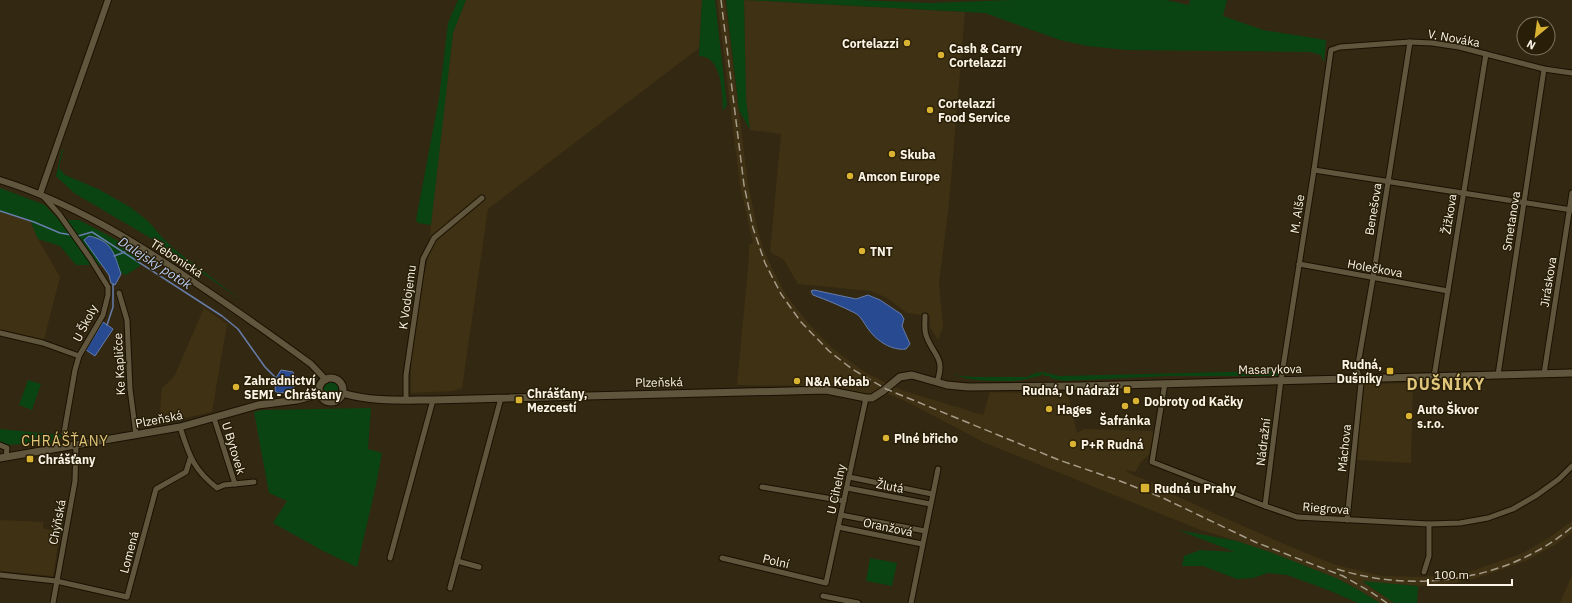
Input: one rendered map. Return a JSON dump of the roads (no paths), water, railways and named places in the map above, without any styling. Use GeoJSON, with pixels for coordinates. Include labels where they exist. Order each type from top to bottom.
{"type":"FeatureCollection","features":[{"type":"Feature","properties":{"kind":"main road","name":"Masarykova"},"geometry":{"type":"LineString","coordinates":[[937,382],[952,386],[968,387],[1080,386],[1572,373]]}},
{"type":"Feature","properties":{"kind":"main road"},"geometry":{"type":"LineString","coordinates":[[866,398],[877,395],[900,377],[912,375],[937,382]]}},
{"type":"Feature","properties":{"kind":"main road"},"geometry":{"type":"LineString","coordinates":[[326,380],[337,380],[342,386],[342,393],[338,400],[331,402],[324,400],[320,394],[320,386],[326,380]]}},
{"type":"Feature","properties":{"kind":"main road","name":"Plzeňská"},"geometry":{"type":"LineString","coordinates":[[342,393],[365,398],[433,400],[826,390],[866,398]]}},
{"type":"Feature","properties":{"kind":"main road","name":"Plzeňská"},"geometry":{"type":"LineString","coordinates":[[3,457],[180,427],[258,405],[297,400],[320,394]]}},
{"type":"Feature","properties":{"kind":"street"},"geometry":{"type":"LineString","coordinates":[[40,194],[108,0]]}},
{"type":"Feature","properties":{"kind":"street","name":"V. Nováka"},"geometry":{"type":"LineString","coordinates":[[1330,50],[1340,47],[1410,42],[1432,43],[1459,47],[1544,69],[1572,73]]}},
{"type":"Feature","properties":{"kind":"street","name":"Benešova"},"geometry":{"type":"LineString","coordinates":[[1360,378],[1357,370],[1410,42]]}},
{"type":"Feature","properties":{"kind":"street","name":"M. Alše"},"geometry":{"type":"LineString","coordinates":[[1281,380],[1314,170],[1330,50]]}},
{"type":"Feature","properties":{"kind":"street","name":"Žižkova"},"geometry":{"type":"LineString","coordinates":[[1434,376],[1486,54]]}},
{"type":"Feature","properties":{"kind":"street","name":"Smetanova"},"geometry":{"type":"LineString","coordinates":[[1498,375],[1544,69]]}},
{"type":"Feature","properties":{"kind":"street"},"geometry":{"type":"LineString","coordinates":[[1314,170],[1571,210]]}},
{"type":"Feature","properties":{"kind":"street","name":"Třebonická"},"geometry":{"type":"LineString","coordinates":[[0,180],[40,194],[98,222],[157,256],[311,364],[326,380]]}},
{"type":"Feature","properties":{"kind":"street","name":"Jiráskova"},"geometry":{"type":"LineString","coordinates":[[1544,374],[1571,210],[1572,193]]}},
{"type":"Feature","properties":{"kind":"street","name":"U Školy"},"geometry":{"type":"LineString","coordinates":[[40,194],[59,214],[108,286],[108,295],[103,315],[79,356],[75,370],[64,433]]}},
{"type":"Feature","properties":{"kind":"street","name":"K Vodojemu"},"geometry":{"type":"LineString","coordinates":[[406,400],[406,375],[423,259],[434,238],[482,198]]}},
{"type":"Feature","properties":{"kind":"street","name":"Holečkova"},"geometry":{"type":"LineString","coordinates":[[1299,264],[1448,291]]}},
{"type":"Feature","properties":{"kind":"street","name":"Ke Kapličce"},"geometry":{"type":"LineString","coordinates":[[119,293],[127,320],[130,389],[136,435]]}},
{"type":"Feature","properties":{"kind":"street"},"geometry":{"type":"LineString","coordinates":[[926,316],[926,334],[939,360],[940,373],[937,382]]}},
{"type":"Feature","properties":{"kind":"street"},"geometry":{"type":"LineString","coordinates":[[0,333],[43,343],[79,356]]}},
{"type":"Feature","properties":{"kind":"street","name":"Máchova"},"geometry":{"type":"LineString","coordinates":[[1347,520],[1361,383],[1360,378]]}},
{"type":"Feature","properties":{"kind":"street","name":"Nádražní"},"geometry":{"type":"LineString","coordinates":[[1265,506],[1281,380]]}},
{"type":"Feature","properties":{"kind":"street","name":"Riegrova"},"geometry":{"type":"LineString","coordinates":[[1165,383],[1152,462],[1297,517],[1429,524],[1460,523],[1488,518],[1513,509],[1537,495],[1559,479],[1572,466]]}},
{"type":"Feature","properties":{"kind":"street"},"geometry":{"type":"LineString","coordinates":[[450,588],[501,398]]}},
{"type":"Feature","properties":{"kind":"street","name":"U Cihelny"},"geometry":{"type":"LineString","coordinates":[[826,583],[866,398]]}},
{"type":"Feature","properties":{"kind":"street"},"geometry":{"type":"LineString","coordinates":[[390,558],[433,400]]}},
{"type":"Feature","properties":{"kind":"street","name":"U Bytovek"},"geometry":{"type":"LineString","coordinates":[[214,418],[235,484]]}},
{"type":"Feature","properties":{"kind":"street"},"geometry":{"type":"LineString","coordinates":[[180,427],[190,459],[200,472],[217,488],[254,482]]}},
{"type":"Feature","properties":{"kind":"street"},"geometry":{"type":"LineString","coordinates":[[0,445],[7,448],[3,457]]}},
{"type":"Feature","properties":{"kind":"street","name":"Chýňská"},"geometry":{"type":"LineString","coordinates":[[53,603],[75,481],[76,445]]}},
{"type":"Feature","properties":{"kind":"street","name":"Lomená"},"geometry":{"type":"LineString","coordinates":[[56,581],[127,597],[156,489],[186,472],[190,459]]}},
{"type":"Feature","properties":{"kind":"street"},"geometry":{"type":"LineString","coordinates":[[922,544],[938,469]]}},
{"type":"Feature","properties":{"kind":"street","name":"Žlutá"},"geometry":{"type":"LineString","coordinates":[[849,477],[932,494]]}},
{"type":"Feature","properties":{"kind":"street"},"geometry":{"type":"LineString","coordinates":[[762,487],[844,501]]}},
{"type":"Feature","properties":{"kind":"street","name":"Žlutá"},"geometry":{"type":"LineString","coordinates":[[847,488],[930,504]]}},
{"type":"Feature","properties":{"kind":"street"},"geometry":{"type":"LineString","coordinates":[[841,515],[925,531]]}},
{"type":"Feature","properties":{"kind":"street"},"geometry":{"type":"LineString","coordinates":[[1424,572],[1429,556],[1429,524]]}},
{"type":"Feature","properties":{"kind":"street","name":"Oranžová"},"geometry":{"type":"LineString","coordinates":[[838,527],[922,544],[911,603]]}},
{"type":"Feature","properties":{"kind":"street","name":"Polní"},"geometry":{"type":"LineString","coordinates":[[722,558],[826,583]]}},
{"type":"Feature","properties":{"kind":"street"},"geometry":{"type":"LineString","coordinates":[[457,561],[479,567]]}},
{"type":"Feature","properties":{"kind":"street"},"geometry":{"type":"LineString","coordinates":[[0,575],[56,581]]}},
{"type":"Feature","properties":{"kind":"street"},"geometry":{"type":"LineString","coordinates":[[823,596],[858,603]]}},
{"type":"Feature","properties":{"kind":"water"},"geometry":{"type":"Polygon","coordinates":[[[89,236],[103,241],[111,249],[121,274],[115,285],[111,283],[109,275],[84,240],[89,236]]]}},
{"type":"Feature","properties":{"kind":"water"},"geometry":{"type":"Polygon","coordinates":[[[814,290],[856,299],[868,295],[880,300],[901,314],[904,319],[902,326],[910,344],[906,349],[890,347],[872,334],[857,314],[813,295],[811,291],[814,290]]]}},
{"type":"Feature","properties":{"kind":"water"},"geometry":{"type":"Polygon","coordinates":[[[103,322],[113,329],[95,356],[86,350],[103,322]]]}},
{"type":"Feature","properties":{"kind":"water"},"geometry":{"type":"Polygon","coordinates":[[[281,370],[293,372],[297,381],[291,392],[278,393],[275,391],[276,378],[281,370]]]}},
{"type":"Feature","properties":{"kind":"waterway","name":"Dalejský potok"},"geometry":{"type":"LineString","coordinates":[[0,211],[34,222],[60,233],[72,235]]}},
{"type":"Feature","properties":{"kind":"waterway","name":"Dalejský potok"},"geometry":{"type":"LineString","coordinates":[[78,236],[92,232],[222,316],[238,329],[265,367],[276,378]]}},
{"type":"Feature","properties":{"kind":"waterway","name":"Dalejský potok"},"geometry":{"type":"LineString","coordinates":[[114,256],[125,252]]}},
{"type":"Feature","properties":{"kind":"waterway"},"geometry":{"type":"LineString","coordinates":[[107,325],[113,307],[113,284]]}},
{"type":"Feature","properties":{"kind":"railway"},"geometry":{"type":"LineString","coordinates":[[721,0],[744,185],[753,228],[765,263],[781,294],[801,322],[829,351],[852,369],[886,389],[1059,460],[1120,481],[1163,498],[1255,542],[1343,576],[1387,603]]}},
{"type":"Feature","properties":{"kind":"railway"},"geometry":{"type":"LineString","coordinates":[[1337,569],[1367,577],[1398,581],[1429,581],[1460,578],[1490,571],[1519,560],[1547,545],[1572,527]]}},
{"type":"Feature","properties":{"kind":"place","name":"Cortelazzi"},"geometry":{"type":"Point","coordinates":[907,43]}},
{"type":"Feature","properties":{"kind":"place","name":"Cash & Carry Cortelazzi"},"geometry":{"type":"Point","coordinates":[941,55]}},
{"type":"Feature","properties":{"kind":"place","name":"Cortelazzi Food Service"},"geometry":{"type":"Point","coordinates":[930,110]}},
{"type":"Feature","properties":{"kind":"place","name":"Skuba"},"geometry":{"type":"Point","coordinates":[892,154]}},
{"type":"Feature","properties":{"kind":"place","name":"Amcon Europe"},"geometry":{"type":"Point","coordinates":[850,176]}},
{"type":"Feature","properties":{"kind":"place","name":"TNT"},"geometry":{"type":"Point","coordinates":[862,251]}},
{"type":"Feature","properties":{"kind":"place","name":"Rudná, Dušníky"},"geometry":{"type":"Point","coordinates":[1390,371]}},
{"type":"Feature","properties":{"kind":"place","name":"N&A Kebab"},"geometry":{"type":"Point","coordinates":[797,381]}},
{"type":"Feature","properties":{"kind":"place","name":"Zahradnictví SEMI - Chráštany"},"geometry":{"type":"Point","coordinates":[236,387]}},
{"type":"Feature","properties":{"kind":"place","name":"Rudná, U nádraží"},"geometry":{"type":"Point","coordinates":[1127,390]}},
{"type":"Feature","properties":{"kind":"place","name":"Chrášťany, Mezcestí"},"geometry":{"type":"Point","coordinates":[519,400]}},
{"type":"Feature","properties":{"kind":"place","name":"Dobroty od Kačky"},"geometry":{"type":"Point","coordinates":[1136,401]}},
{"type":"Feature","properties":{"kind":"place","name":"Šafránka"},"geometry":{"type":"Point","coordinates":[1125,406]}},
{"type":"Feature","properties":{"kind":"place","name":"Hages"},"geometry":{"type":"Point","coordinates":[1049,409]}},
{"type":"Feature","properties":{"kind":"place","name":"Auto Škvor s.r.o."},"geometry":{"type":"Point","coordinates":[1409,416]}},
{"type":"Feature","properties":{"kind":"place","name":"Plné břicho"},"geometry":{"type":"Point","coordinates":[886,438]}},
{"type":"Feature","properties":{"kind":"place","name":"P+R Rudná"},"geometry":{"type":"Point","coordinates":[1073,444]}},
{"type":"Feature","properties":{"kind":"place","name":"Chrášťany"},"geometry":{"type":"Point","coordinates":[30,459]}},
{"type":"Feature","properties":{"kind":"place","name":"Rudná u Prahy"},"geometry":{"type":"Point","coordinates":[1145,488]}},
{"type":"Feature","properties":{"kind":"district","name":"DUŠNÍKY"},"geometry":{"type":"Point","coordinates":[1446,384]}},
{"type":"Feature","properties":{"kind":"district","name":"CHRÁŠŤANY"},"geometry":{"type":"Point","coordinates":[65,441]}}]}
